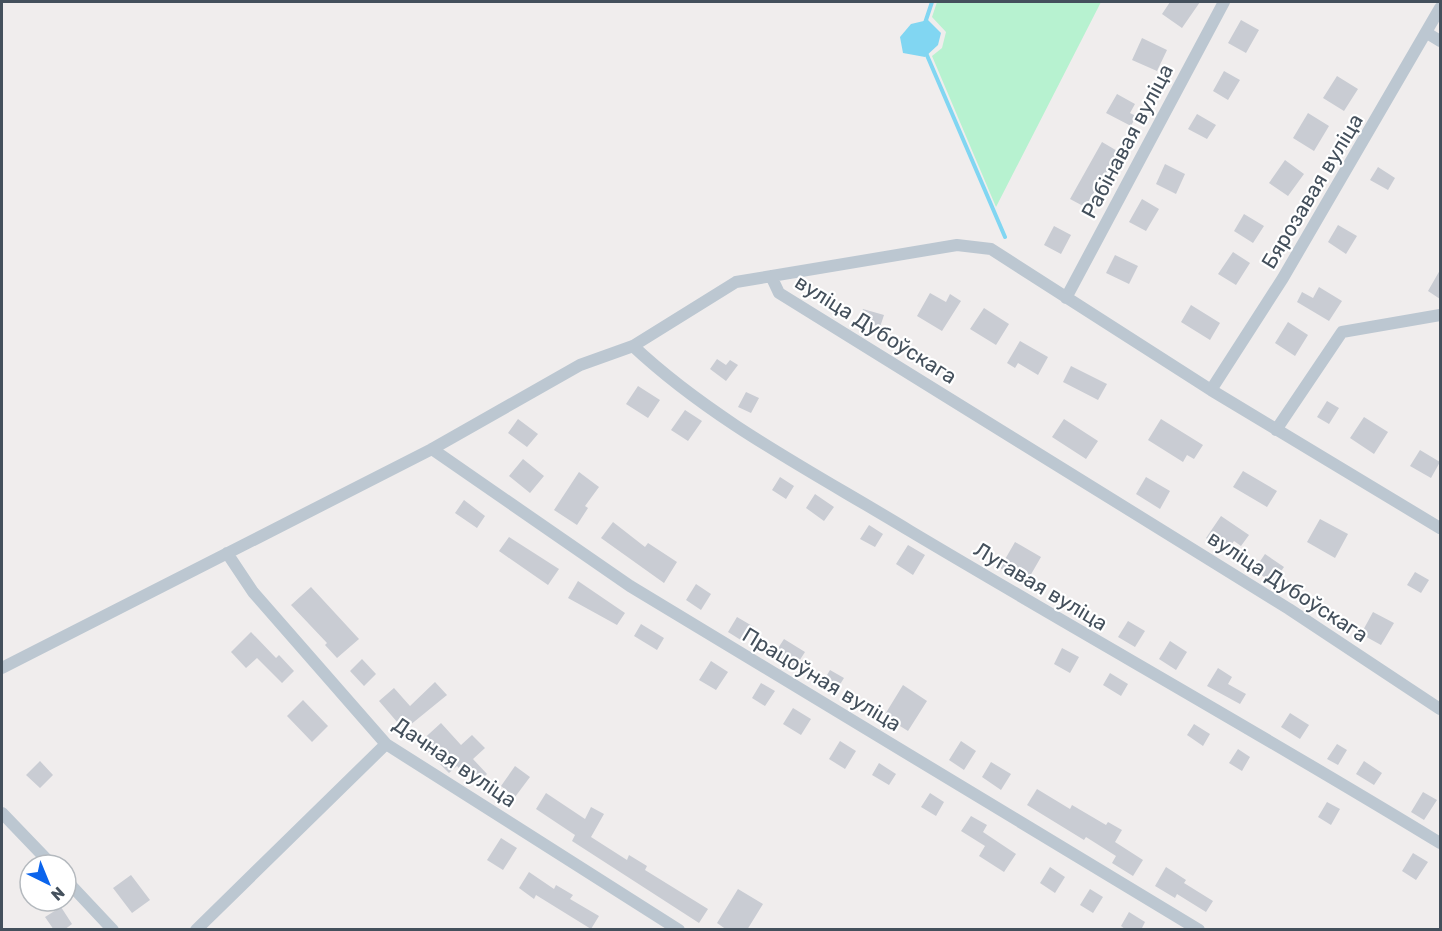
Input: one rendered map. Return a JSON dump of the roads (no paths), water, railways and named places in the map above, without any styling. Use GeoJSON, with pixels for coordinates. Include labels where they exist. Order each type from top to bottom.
{"type":"FeatureCollection","features":[{"type":"Feature","properties":{"kind":"street","name":"Рабінавая вуліца"},"geometry":{"type":"LineString","coordinates":[[1066,298],[1224,2]]}},
{"type":"Feature","properties":{"kind":"street","name":"Бярозавая вуліца"},"geometry":{"type":"LineString","coordinates":[[1211,390],[1283,278],[1440,8]]}},
{"type":"Feature","properties":{"kind":"street"},"geometry":{"type":"LineString","coordinates":[[1427,33],[1440,41]]}},
{"type":"Feature","properties":{"kind":"street","name":"вуліца Дубоўскага"},"geometry":{"type":"LineString","coordinates":[[1440,528],[1211,390],[992,249],[957,245],[771,276],[779,293],[1289,609],[1440,709]]}},
{"type":"Feature","properties":{"kind":"street"},"geometry":{"type":"LineString","coordinates":[[2,668],[432,449],[580,365],[633,346],[736,282],[771,276]]}},
{"type":"Feature","properties":{"kind":"street"},"geometry":{"type":"LineString","coordinates":[[1276,430],[1342,332],[1440,315]]}},
{"type":"Feature","properties":{"kind":"street","name":"Лугавая вуліца"},"geometry":{"type":"LineString","coordinates":[[633,346],[708,409],[1113,652],[1341,782],[1440,843]]}},
{"type":"Feature","properties":{"kind":"street","name":"Працоўная вуліца"},"geometry":{"type":"LineString","coordinates":[[432,449],[630,586],[1199,930]]}},
{"type":"Feature","properties":{"kind":"street","name":"Дачная вуліца"},"geometry":{"type":"LineString","coordinates":[[227,553],[253,592],[386,744],[679,930]]}},
{"type":"Feature","properties":{"kind":"street"},"geometry":{"type":"LineString","coordinates":[[196,930],[386,744]]}},
{"type":"Feature","properties":{"kind":"street"},"geometry":{"type":"LineString","coordinates":[[2,813],[40,853]]}},
{"type":"Feature","properties":{"kind":"street"},"geometry":{"type":"LineString","coordinates":[[78,893],[113,930]]}},
{"type":"Feature","properties":{"kind":"water"},"geometry":{"type":"Polygon","coordinates":[[[928,20],[941,33],[938,45],[925,57],[903,53],[900,37],[911,24],[928,20]]]}},
{"type":"Feature","properties":{"kind":"waterway"},"geometry":{"type":"LineString","coordinates":[[925,23],[932,2]]}},
{"type":"Feature","properties":{"kind":"waterway"},"geometry":{"type":"LineString","coordinates":[[926,53],[1005,237]]}}]}
